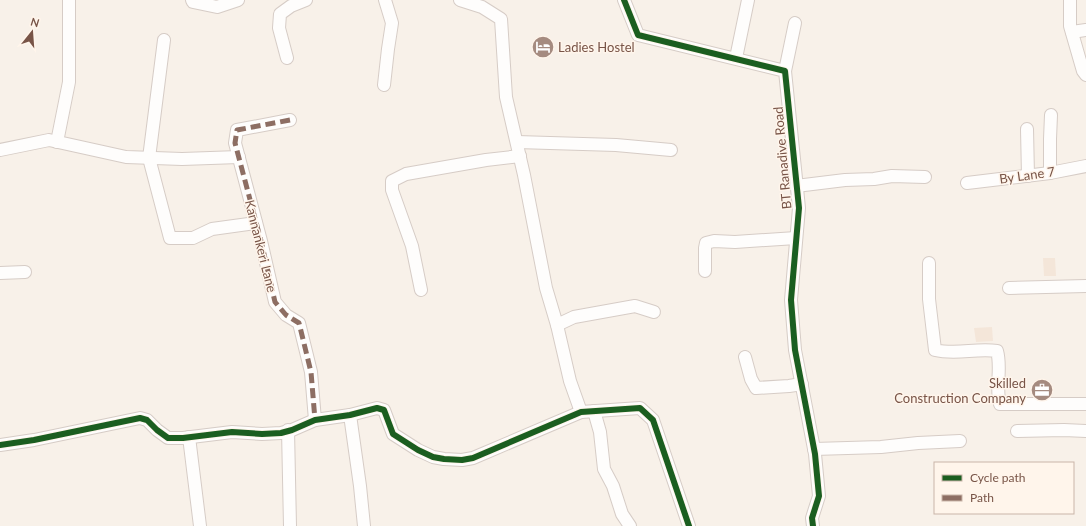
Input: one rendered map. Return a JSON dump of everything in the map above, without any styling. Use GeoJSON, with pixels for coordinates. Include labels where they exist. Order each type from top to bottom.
{"type":"FeatureCollection","features":[{"type":"Feature","properties":{"kind":"street"},"geometry":{"type":"LineString","coordinates":[[57,142],[69,82],[69,0]]}},
{"type":"Feature","properties":{"kind":"street"},"geometry":{"type":"LineString","coordinates":[[192,0],[193,2],[217,7],[238,0]]}},
{"type":"Feature","properties":{"kind":"street"},"geometry":{"type":"LineString","coordinates":[[287,58],[279,28],[280,14],[290,3],[306,0]]}},
{"type":"Feature","properties":{"kind":"street"},"geometry":{"type":"LineString","coordinates":[[384,85],[392,23],[385,0]]}},
{"type":"Feature","properties":{"kind":"street"},"geometry":{"type":"LineString","coordinates":[[460,0],[482,7],[501,19],[506,97],[520,156],[546,288],[557,325],[570,381],[581,412]]}},
{"type":"Feature","properties":{"kind":"street"},"geometry":{"type":"LineString","coordinates":[[624,0],[638,35],[786,71]]}},
{"type":"Feature","properties":{"kind":"street"},"geometry":{"type":"LineString","coordinates":[[736,58],[748,0]]}},
{"type":"Feature","properties":{"kind":"street"},"geometry":{"type":"LineString","coordinates":[[1070,0],[1070,26],[1083,71],[1086,75]]}},
{"type":"Feature","properties":{"kind":"street","name":"BT Ranadive Road"},"geometry":{"type":"LineString","coordinates":[[795,23],[786,71],[799,208],[791,300],[795,350],[814,449],[819,496],[812,518],[813,526]]}},
{"type":"Feature","properties":{"kind":"street"},"geometry":{"type":"LineString","coordinates":[[1072,32],[1086,30]]}},
{"type":"Feature","properties":{"kind":"street"},"geometry":{"type":"LineString","coordinates":[[164,40],[149,158],[170,238],[193,238],[212,229],[256,223]]}},
{"type":"Feature","properties":{"kind":"street"},"geometry":{"type":"LineString","coordinates":[[1050,173],[1051,115]]}},
{"type":"Feature","properties":{"kind":"street","name":"Kannankeri Lane"},"geometry":{"type":"LineString","coordinates":[[290,120],[237,130],[235,143],[275,302],[286,315],[299,323],[311,372],[315,420]]}},
{"type":"Feature","properties":{"kind":"street"},"geometry":{"type":"LineString","coordinates":[[1027,129],[1028,176]]}},
{"type":"Feature","properties":{"kind":"street"},"geometry":{"type":"LineString","coordinates":[[0,150],[49,140],[126,157],[182,159],[239,157]]}},
{"type":"Feature","properties":{"kind":"street"},"geometry":{"type":"LineString","coordinates":[[517,142],[616,145],[671,150]]}},
{"type":"Feature","properties":{"kind":"street"},"geometry":{"type":"LineString","coordinates":[[421,290],[412,246],[392,190],[392,181],[406,174],[486,160],[520,156]]}},
{"type":"Feature","properties":{"kind":"street","name":"By Lane 7"},"geometry":{"type":"LineString","coordinates":[[967,183],[1050,173],[1086,166]]}},
{"type":"Feature","properties":{"kind":"street"},"geometry":{"type":"LineString","coordinates":[[796,186],[892,176],[925,177]]}},
{"type":"Feature","properties":{"kind":"street"},"geometry":{"type":"LineString","coordinates":[[705,271],[704,248],[706,243],[714,241],[735,242],[796,238]]}},
{"type":"Feature","properties":{"kind":"street"},"geometry":{"type":"LineString","coordinates":[[929,263],[929,299],[935,350],[945,352],[997,351],[999,359],[998,397],[1000,404],[1086,404]]}},
{"type":"Feature","properties":{"kind":"street"},"geometry":{"type":"LineString","coordinates":[[0,273],[25,272]]}},
{"type":"Feature","properties":{"kind":"street"},"geometry":{"type":"LineString","coordinates":[[1009,288],[1086,286]]}},
{"type":"Feature","properties":{"kind":"street"},"geometry":{"type":"LineString","coordinates":[[557,325],[574,317],[635,306],[654,312]]}},
{"type":"Feature","properties":{"kind":"street"},"geometry":{"type":"LineString","coordinates":[[745,357],[751,379],[756,388],[802,384]]}},
{"type":"Feature","properties":{"kind":"street"},"geometry":{"type":"LineString","coordinates":[[0,445],[41,439],[140,418],[147,420],[168,438],[232,432],[262,434],[281,433],[315,420],[350,415],[377,408],[384,410],[393,434],[405,442],[433,457],[462,460],[473,458],[581,412],[640,408],[653,420],[689,526]]}},
{"type":"Feature","properties":{"kind":"street"},"geometry":{"type":"LineString","coordinates":[[594,411],[600,432],[604,469],[613,486],[622,514],[630,526]]}},
{"type":"Feature","properties":{"kind":"street"},"geometry":{"type":"LineString","coordinates":[[350,415],[364,526]]}},
{"type":"Feature","properties":{"kind":"street"},"geometry":{"type":"LineString","coordinates":[[288,430],[290,526]]}},
{"type":"Feature","properties":{"kind":"street"},"geometry":{"type":"LineString","coordinates":[[1017,431],[1086,431]]}},
{"type":"Feature","properties":{"kind":"street"},"geometry":{"type":"LineString","coordinates":[[189,437],[200,526]]}},
{"type":"Feature","properties":{"kind":"street"},"geometry":{"type":"LineString","coordinates":[[814,449],[960,442]]}},
{"type":"Feature","properties":{"kind":"shaded area"},"geometry":{"type":"Polygon","coordinates":[[[1043,258],[1055,258],[1056,276],[1044,276],[1043,258]]]}},
{"type":"Feature","properties":{"kind":"shaded area"},"geometry":{"type":"Polygon","coordinates":[[[992,327],[993,341],[976,342],[974,328],[992,327]]]}},
{"type":"Feature","properties":{"kind":"marked path"},"geometry":{"type":"LineString","coordinates":[[290,120],[237,130],[235,143],[261,241],[275,302],[286,315],[299,323],[311,372],[315,420]]}},
{"type":"Feature","properties":{"kind":"cycle path"},"geometry":{"type":"LineString","coordinates":[[624,0],[638,35],[785,71],[799,208],[791,300],[795,350],[815,454],[819,496],[812,518],[813,526]]}},
{"type":"Feature","properties":{"kind":"cycle path"},"geometry":{"type":"LineString","coordinates":[[0,445],[34,440],[140,418],[147,420],[168,438],[183,438],[232,432],[262,434],[281,433],[315,420],[350,415],[377,408],[384,410],[393,434],[418,450],[433,457],[462,460],[473,458],[581,412],[640,408],[653,420],[689,526]]}},
{"type":"Feature","properties":{"kind":"place","name":"Ladies Hostel"},"geometry":{"type":"Point","coordinates":[543,47]}},
{"type":"Feature","properties":{"kind":"place","name":"Skilled Construction Company"},"geometry":{"type":"Point","coordinates":[1042,390]}}]}
